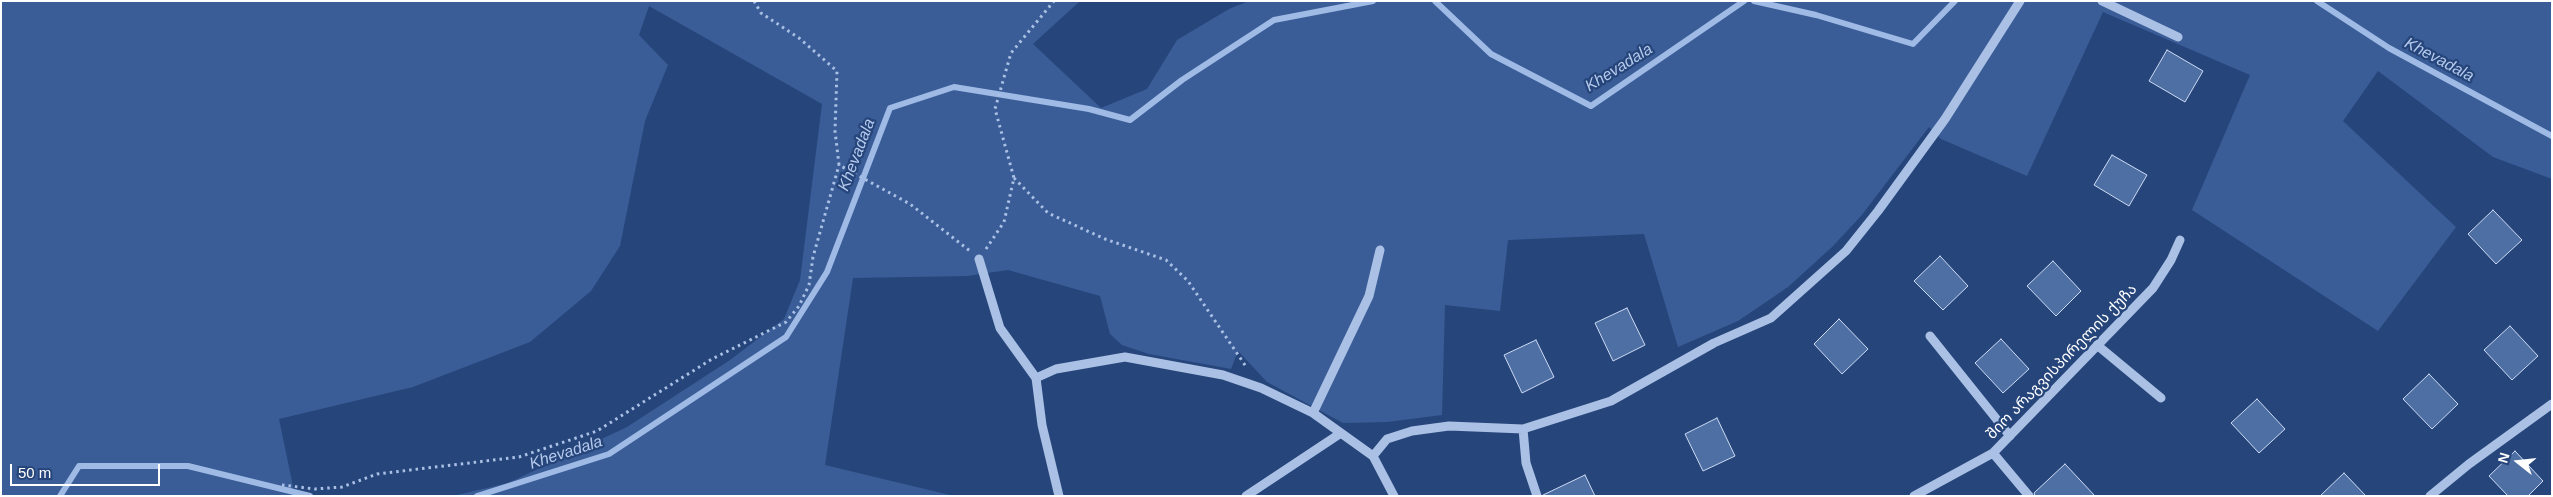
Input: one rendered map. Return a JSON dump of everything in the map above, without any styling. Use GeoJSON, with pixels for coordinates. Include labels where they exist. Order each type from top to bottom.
{"type":"FeatureCollection","features":[{"type":"Feature","properties":{"kind":"street"},"geometry":{"type":"LineString","coordinates":[[1373,456],[1387,440],[1412,432],[1449,426],[1523,429],[1611,401],[1714,344],[1771,318],[1846,251],[1872,218],[1945,119],[2020,1]]}},
{"type":"Feature","properties":{"kind":"street"},"geometry":{"type":"LineString","coordinates":[[2102,1],[2178,37]]}},
{"type":"Feature","properties":{"kind":"street","name":"შიო არაგვისპირელის ქუჩა"},"geometry":{"type":"LineString","coordinates":[[1914,496],[1993,453],[2152,288],[2171,260],[2180,240]]}},
{"type":"Feature","properties":{"kind":"street"},"geometry":{"type":"LineString","coordinates":[[1312,413],[1369,296],[1380,250]]}},
{"type":"Feature","properties":{"kind":"street"},"geometry":{"type":"LineString","coordinates":[[979,259],[1000,328],[1036,378],[1042,425],[1059,496]]}},
{"type":"Feature","properties":{"kind":"street"},"geometry":{"type":"LineString","coordinates":[[1930,336],[2010,436]]}},
{"type":"Feature","properties":{"kind":"street"},"geometry":{"type":"LineString","coordinates":[[2097,346],[2161,398]]}},
{"type":"Feature","properties":{"kind":"street"},"geometry":{"type":"LineString","coordinates":[[1036,378],[1056,369],[1125,357],[1223,375],[1261,388],[1312,413],[1373,456],[1394,496]]}},
{"type":"Feature","properties":{"kind":"street"},"geometry":{"type":"LineString","coordinates":[[2430,496],[2469,464],[2552,404]]}},
{"type":"Feature","properties":{"kind":"street"},"geometry":{"type":"LineString","coordinates":[[1523,429],[1526,463],[1537,496]]}},
{"type":"Feature","properties":{"kind":"street"},"geometry":{"type":"LineString","coordinates":[[1246,496],[1340,433]]}},
{"type":"Feature","properties":{"kind":"street"},"geometry":{"type":"LineString","coordinates":[[1993,453],[2029,496]]}},
{"type":"Feature","properties":{"kind":"path"},"geometry":{"type":"LineString","coordinates":[[282,485],[315,489],[342,487],[377,474],[519,457],[598,431],[712,359],[786,322],[799,306],[809,285],[814,257],[838,165],[835,131],[837,71],[799,38],[761,13],[754,1]]}},
{"type":"Feature","properties":{"kind":"path"},"geometry":{"type":"LineString","coordinates":[[838,165],[910,204],[979,259],[1004,222],[1014,178],[995,109],[1012,53],[1054,1]]}},
{"type":"Feature","properties":{"kind":"path"},"geometry":{"type":"LineString","coordinates":[[1014,178],[1048,212],[1105,239],[1166,260],[1188,281],[1261,388]]}},
{"type":"Feature","properties":{"kind":"shaded area"},"geometry":{"type":"Polygon","coordinates":[[[1,1],[1080,1],[1033,44],[1101,108],[1147,89],[1177,40],[1229,9],[1249,1],[2552,1],[2552,179],[2493,157],[2378,71],[2343,121],[2456,227],[2378,331],[2192,210],[2250,75],[2103,12],[2027,176],[1941,139],[1929,127],[1861,216],[1832,247],[1788,287],[1738,321],[1678,347],[1644,234],[1508,240],[1500,311],[1445,305],[1442,415],[1387,422],[1343,423],[1267,382],[1238,351],[1231,369],[1149,354],[1122,345],[1110,334],[1100,296],[1008,270],[967,276],[853,278],[825,465],[954,496],[453,496],[508,483],[627,427],[730,360],[784,319],[800,280],[822,104],[649,6],[639,35],[668,65],[645,121],[620,246],[591,291],[530,342],[413,387],[279,419],[295,496],[1,496],[1,1]]]}},
{"type":"Feature","properties":{"kind":"building"},"geometry":{"type":"Polygon","coordinates":[[[2167,50],[2203,71],[2185,102],[2149,81],[2167,50]]]}},
{"type":"Feature","properties":{"kind":"building"},"geometry":{"type":"Polygon","coordinates":[[[2112,155],[2147,175],[2129,206],[2094,185],[2112,155]]]}},
{"type":"Feature","properties":{"kind":"building"},"geometry":{"type":"Polygon","coordinates":[[[2493,210],[2522,240],[2496,264],[2468,234],[2493,210]]]}},
{"type":"Feature","properties":{"kind":"building"},"geometry":{"type":"Polygon","coordinates":[[[1940,256],[1968,286],[1943,310],[1914,281],[1940,256]]]}},
{"type":"Feature","properties":{"kind":"building"},"geometry":{"type":"Polygon","coordinates":[[[2053,261],[2081,291],[2056,316],[2027,286],[2053,261]]]}},
{"type":"Feature","properties":{"kind":"building"},"geometry":{"type":"Polygon","coordinates":[[[1627,308],[1645,345],[1613,361],[1595,323],[1627,308]]]}},
{"type":"Feature","properties":{"kind":"building"},"geometry":{"type":"Polygon","coordinates":[[[1839,319],[1868,349],[1842,374],[1814,344],[1839,319]]]}},
{"type":"Feature","properties":{"kind":"building"},"geometry":{"type":"Polygon","coordinates":[[[2510,326],[2538,356],[2512,380],[2484,350],[2510,326]]]}},
{"type":"Feature","properties":{"kind":"building"},"geometry":{"type":"Polygon","coordinates":[[[2001,339],[2029,369],[2003,393],[1975,363],[2001,339]]]}},
{"type":"Feature","properties":{"kind":"building"},"geometry":{"type":"Polygon","coordinates":[[[1536,340],[1554,377],[1522,393],[1504,355],[1536,340]]]}},
{"type":"Feature","properties":{"kind":"building"},"geometry":{"type":"Polygon","coordinates":[[[2429,374],[2458,404],[2432,429],[2403,399],[2429,374]]]}},
{"type":"Feature","properties":{"kind":"building"},"geometry":{"type":"Polygon","coordinates":[[[2257,399],[2285,429],[2259,453],[2231,423],[2257,399]]]}},
{"type":"Feature","properties":{"kind":"building"},"geometry":{"type":"Polygon","coordinates":[[[1717,418],[1735,456],[1703,471],[1685,434],[1717,418]]]}},
{"type":"Feature","properties":{"kind":"building"},"geometry":{"type":"Polygon","coordinates":[[[2515,451],[2543,481],[2528,496],[2508,496],[2489,476],[2515,451]]]}},
{"type":"Feature","properties":{"kind":"building"},"geometry":{"type":"Polygon","coordinates":[[[2065,464],[2095,496],[2035,496],[2034,493],[2065,464]]]}},
{"type":"Feature","properties":{"kind":"building"},"geometry":{"type":"Polygon","coordinates":[[[2344,473],[2366,496],[2320,496],[2344,473]]]}},
{"type":"Feature","properties":{"kind":"building"},"geometry":{"type":"Polygon","coordinates":[[[1585,475],[1595,496],[1543,496],[1543,495],[1585,475]]]}},
{"type":"Feature","properties":{"kind":"waterway","name":"Khevadala"},"geometry":{"type":"LineString","coordinates":[[477,496],[609,454],[786,337],[827,272],[890,108],[954,87],[1089,109],[1130,120],[1182,80],[1274,20],[1373,1]]}},
{"type":"Feature","properties":{"kind":"waterway","name":"Khevadala"},"geometry":{"type":"LineString","coordinates":[[1435,1],[1491,54],[1591,106],[1744,1]]}},
{"type":"Feature","properties":{"kind":"waterway","name":"Khevadala"},"geometry":{"type":"LineString","coordinates":[[1754,1],[1816,15],[1913,44],[1955,1]]}},
{"type":"Feature","properties":{"kind":"waterway","name":"Khevadala"},"geometry":{"type":"LineString","coordinates":[[2317,1],[2389,48],[2552,136]]}},
{"type":"Feature","properties":{"kind":"waterway","name":"Khevadala"},"geometry":{"type":"LineString","coordinates":[[60,496],[79,466],[188,466],[310,496]]}}]}
